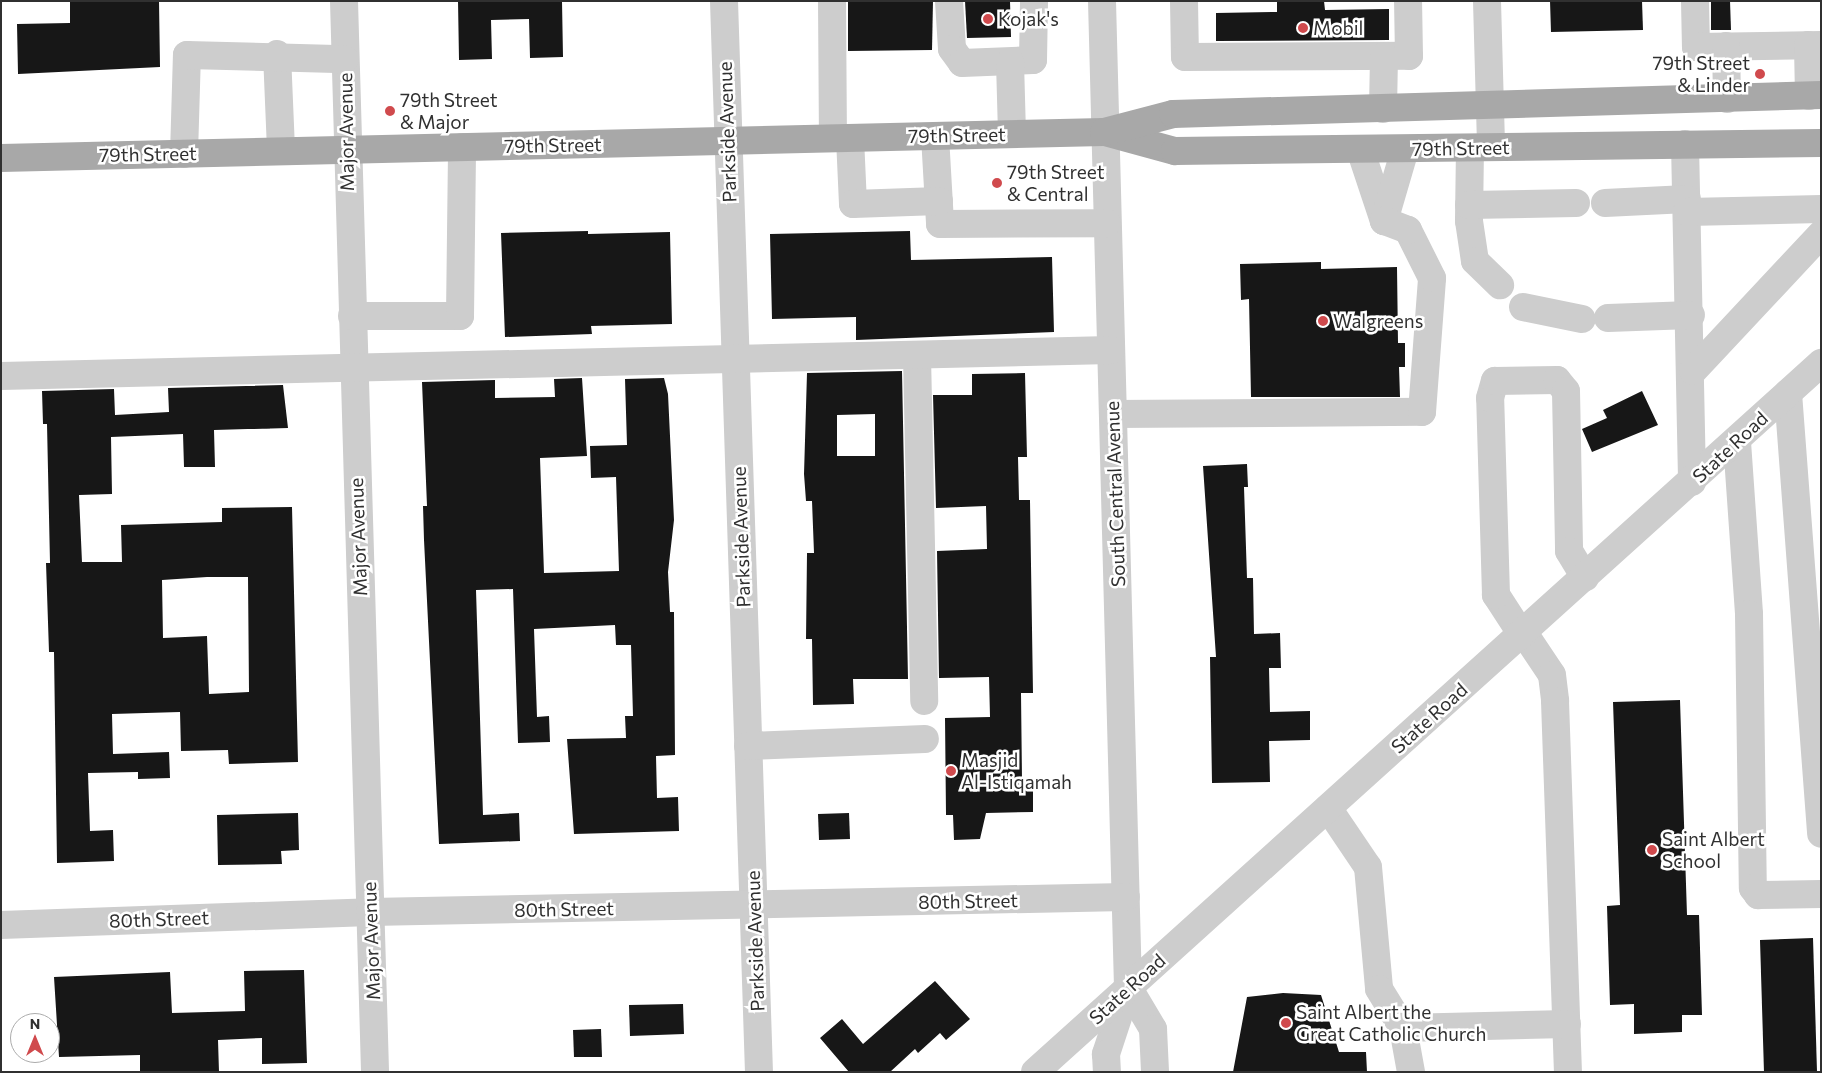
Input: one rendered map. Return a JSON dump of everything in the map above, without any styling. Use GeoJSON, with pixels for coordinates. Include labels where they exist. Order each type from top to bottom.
{"type":"FeatureCollection","features":[{"type":"Feature","properties":{"kind":"main road","name":"79th Street"},"geometry":{"type":"LineString","coordinates":[[1,158],[1104,132],[1173,114],[1815,96]]}},
{"type":"Feature","properties":{"kind":"main road","name":"79th Street"},"geometry":{"type":"LineString","coordinates":[[1104,132],[1175,152],[1821,143]]}},
{"type":"Feature","properties":{"kind":"street","name":"Major Avenue"},"geometry":{"type":"LineString","coordinates":[[344,1],[353,368],[375,1072]]}},
{"type":"Feature","properties":{"kind":"street","name":"Parkside Avenue"},"geometry":{"type":"LineString","coordinates":[[724,1],[727,141],[759,1072]]}},
{"type":"Feature","properties":{"kind":"street"},"geometry":{"type":"LineString","coordinates":[[832,1],[842,138],[853,204],[939,201]]}},
{"type":"Feature","properties":{"kind":"street"},"geometry":{"type":"LineString","coordinates":[[950,1],[952,49],[962,63],[1033,60],[1034,1]]}},
{"type":"Feature","properties":{"kind":"street","name":"South Central Avenue"},"geometry":{"type":"LineString","coordinates":[[1102,1],[1128,987],[1106,1054],[1107,1072]]}},
{"type":"Feature","properties":{"kind":"street"},"geometry":{"type":"LineString","coordinates":[[1184,1],[1185,57],[1409,56],[1408,1]]}},
{"type":"Feature","properties":{"kind":"street"},"geometry":{"type":"LineString","coordinates":[[1487,1],[1489,106],[1469,205],[1474,261],[1500,285]]}},
{"type":"Feature","properties":{"kind":"street"},"geometry":{"type":"LineString","coordinates":[[1695,1],[1696,47],[1814,45],[1815,96]]}},
{"type":"Feature","properties":{"kind":"street"},"geometry":{"type":"LineString","coordinates":[[1726,46],[1727,99]]}},
{"type":"Feature","properties":{"kind":"street"},"geometry":{"type":"LineString","coordinates":[[184,154],[187,55],[277,54],[345,59]]}},
{"type":"Feature","properties":{"kind":"street"},"geometry":{"type":"LineString","coordinates":[[277,54],[282,152]]}},
{"type":"Feature","properties":{"kind":"street"},"geometry":{"type":"LineString","coordinates":[[1383,109],[1384,56]]}},
{"type":"Feature","properties":{"kind":"street"},"geometry":{"type":"LineString","coordinates":[[1010,62],[1012,134]]}},
{"type":"Feature","properties":{"kind":"street"},"geometry":{"type":"LineString","coordinates":[[935,136],[940,224],[1107,223]]}},
{"type":"Feature","properties":{"kind":"street"},"geometry":{"type":"LineString","coordinates":[[1685,144],[1693,371],[1692,482]]}},
{"type":"Feature","properties":{"kind":"street"},"geometry":{"type":"LineString","coordinates":[[352,316],[460,316],[462,147]]}},
{"type":"Feature","properties":{"kind":"street"},"geometry":{"type":"LineString","coordinates":[[1360,149],[1384,221]]}},
{"type":"Feature","properties":{"kind":"street"},"geometry":{"type":"LineString","coordinates":[[1384,221],[1405,149]]}},
{"type":"Feature","properties":{"kind":"street"},"geometry":{"type":"LineString","coordinates":[[1469,205],[1576,203]]}},
{"type":"Feature","properties":{"kind":"street"},"geometry":{"type":"LineString","coordinates":[[1606,203],[1821,209]]}},
{"type":"Feature","properties":{"kind":"street"},"geometry":{"type":"LineString","coordinates":[[1113,414],[1422,412],[1432,278],[1408,230],[1384,221]]}},
{"type":"Feature","properties":{"kind":"street"},"geometry":{"type":"LineString","coordinates":[[1693,371],[1821,234]]}},
{"type":"Feature","properties":{"kind":"street"},"geometry":{"type":"LineString","coordinates":[[1524,307],[1595,318],[1691,315]]}},
{"type":"Feature","properties":{"kind":"street"},"geometry":{"type":"LineString","coordinates":[[1,376],[1111,350]]}},
{"type":"Feature","properties":{"kind":"street"},"geometry":{"type":"LineString","coordinates":[[917,355],[924,701]]}},
{"type":"Feature","properties":{"kind":"street","name":"State Road"},"geometry":{"type":"LineString","coordinates":[[1035,1072],[1737,442],[1821,363]]}},
{"type":"Feature","properties":{"kind":"street"},"geometry":{"type":"LineString","coordinates":[[1568,1072],[1566,944],[1555,701],[1552,675],[1496,595],[1490,398],[1495,381],[1556,380],[1566,391],[1569,551],[1585,578]]}},
{"type":"Feature","properties":{"kind":"street"},"geometry":{"type":"LineString","coordinates":[[1788,392],[1821,834]]}},
{"type":"Feature","properties":{"kind":"street"},"geometry":{"type":"LineString","coordinates":[[1737,442],[1749,614],[1753,888],[1758,895],[1821,894]]}},
{"type":"Feature","properties":{"kind":"street"},"geometry":{"type":"LineString","coordinates":[[748,746],[925,739]]}},
{"type":"Feature","properties":{"kind":"street"},"geometry":{"type":"LineString","coordinates":[[1328,808],[1368,867],[1379,989],[1402,1028],[1411,1072]]}},
{"type":"Feature","properties":{"kind":"street","name":"80th Street"},"geometry":{"type":"LineString","coordinates":[[1,925],[370,912],[754,906],[1126,897]]}},
{"type":"Feature","properties":{"kind":"street","name":"South Central Avenue"},"geometry":{"type":"LineString","coordinates":[[1128,987],[1154,1030],[1155,1072]]}},
{"type":"Feature","properties":{"kind":"street"},"geometry":{"type":"LineString","coordinates":[[1402,1028],[1568,1024]]}},
{"type":"Feature","properties":{"kind":"building"},"geometry":{"type":"Polygon","coordinates":[[[70,1],[159,1],[160,67],[18,74],[17,24],[70,23],[70,1]]]}},
{"type":"Feature","properties":{"kind":"building"},"geometry":{"type":"Polygon","coordinates":[[[458,1],[562,1],[563,57],[530,58],[529,19],[491,20],[492,59],[459,60],[458,1]]]}},
{"type":"Feature","properties":{"kind":"building"},"geometry":{"type":"Polygon","coordinates":[[[848,1],[933,1],[932,50],[848,51],[848,1]]]}},
{"type":"Feature","properties":{"kind":"building","name":"Kojak's"},"geometry":{"type":"Polygon","coordinates":[[[965,1],[1010,1],[1011,37],[967,38],[965,1]]]}},
{"type":"Feature","properties":{"kind":"building","name":"Mobil"},"geometry":{"type":"Polygon","coordinates":[[[1277,1],[1324,1],[1325,10],[1389,9],[1389,40],[1216,41],[1216,13],[1277,12],[1277,1]]]}},
{"type":"Feature","properties":{"kind":"building"},"geometry":{"type":"Polygon","coordinates":[[[1550,1],[1642,1],[1643,30],[1551,32],[1550,1]]]}},
{"type":"Feature","properties":{"kind":"building"},"geometry":{"type":"Polygon","coordinates":[[[1711,1],[1730,1],[1731,30],[1711,30],[1711,1]]]}},
{"type":"Feature","properties":{"kind":"building"},"geometry":{"type":"Polygon","coordinates":[[[588,231],[588,234],[670,232],[672,324],[591,326],[592,334],[505,337],[501,233],[588,231]]]}},
{"type":"Feature","properties":{"kind":"building"},"geometry":{"type":"Polygon","coordinates":[[[910,231],[911,260],[1052,257],[1054,332],[856,340],[856,317],[772,319],[770,234],[910,231]]]}},
{"type":"Feature","properties":{"kind":"building","name":"Walgreens"},"geometry":{"type":"Polygon","coordinates":[[[1321,262],[1321,269],[1397,267],[1398,343],[1405,343],[1405,367],[1399,367],[1400,397],[1251,397],[1249,299],[1241,300],[1240,264],[1321,262]]]}},
{"type":"Feature","properties":{"kind":"building"},"geometry":{"type":"Polygon","coordinates":[[[902,371],[908,679],[853,679],[854,704],[813,705],[812,639],[806,639],[807,553],[814,553],[812,501],[806,501],[804,474],[807,373],[902,371]],[[875,414],[837,415],[837,456],[875,456],[875,414]]]}},
{"type":"Feature","properties":{"kind":"building"},"geometry":{"type":"Polygon","coordinates":[[[1025,373],[1027,457],[1018,457],[1019,500],[1030,500],[1033,693],[1021,693],[1022,779],[1033,778],[1033,812],[986,813],[980,839],[954,840],[953,815],[946,815],[945,718],[990,717],[989,677],[939,678],[937,551],[987,549],[986,506],[936,508],[933,395],[972,395],[972,374],[1025,373]]]}},
{"type":"Feature","properties":{"kind":"building"},"geometry":{"type":"Polygon","coordinates":[[[582,378],[587,456],[540,458],[544,573],[619,571],[616,477],[591,478],[590,446],[627,445],[625,379],[664,378],[668,394],[674,520],[668,572],[670,612],[674,612],[675,755],[656,756],[657,798],[678,797],[679,831],[574,834],[567,739],[626,738],[625,716],[633,716],[631,645],[616,645],[615,625],[534,629],[537,717],[549,716],[550,742],[518,743],[513,589],[476,590],[483,815],[519,813],[520,841],[439,844],[424,540],[423,506],[427,506],[422,382],[495,380],[495,398],[555,397],[554,379],[582,378]]]}},
{"type":"Feature","properties":{"kind":"building"},"geometry":{"type":"Polygon","coordinates":[[[283,385],[288,428],[214,430],[215,467],[184,467],[183,434],[111,437],[112,494],[79,495],[82,562],[122,562],[121,525],[222,522],[222,508],[292,507],[298,762],[229,764],[228,750],[181,751],[180,712],[112,714],[113,754],[169,752],[170,778],[138,779],[138,772],[88,773],[90,831],[113,830],[114,861],[57,863],[54,652],[49,652],[46,563],[50,563],[47,424],[43,424],[42,391],[114,389],[115,415],[169,412],[168,388],[283,385]],[[248,577],[162,580],[163,638],[207,636],[209,694],[249,692],[248,577]]]}},
{"type":"Feature","properties":{"kind":"building"},"geometry":{"type":"Polygon","coordinates":[[[1642,391],[1658,425],[1592,452],[1582,429],[1607,418],[1603,410],[1642,391]]]}},
{"type":"Feature","properties":{"kind":"building"},"geometry":{"type":"Polygon","coordinates":[[[1247,464],[1248,487],[1244,487],[1247,578],[1253,578],[1254,634],[1280,633],[1281,668],[1269,668],[1270,712],[1310,711],[1310,740],[1269,741],[1270,782],[1212,783],[1210,657],[1216,657],[1203,466],[1247,464]]]}},
{"type":"Feature","properties":{"kind":"building"},"geometry":{"type":"Polygon","coordinates":[[[1680,700],[1687,915],[1699,915],[1702,1015],[1682,1015],[1682,1032],[1634,1034],[1634,1004],[1610,1005],[1607,906],[1620,905],[1613,702],[1680,700]]]}},
{"type":"Feature","properties":{"kind":"building"},"geometry":{"type":"Polygon","coordinates":[[[298,813],[299,850],[281,851],[282,864],[218,865],[217,815],[298,813]]]}},
{"type":"Feature","properties":{"kind":"building"},"geometry":{"type":"Polygon","coordinates":[[[849,813],[850,839],[819,840],[818,814],[849,813]]]}},
{"type":"Feature","properties":{"kind":"building"},"geometry":{"type":"Polygon","coordinates":[[[1813,938],[1817,1072],[1764,1072],[1760,940],[1813,938]]]}},
{"type":"Feature","properties":{"kind":"building"},"geometry":{"type":"Polygon","coordinates":[[[304,970],[307,1063],[262,1064],[262,1038],[218,1040],[219,1072],[140,1072],[140,1055],[60,1057],[60,1013],[56,1013],[54,977],[170,972],[172,1013],[245,1011],[244,971],[304,970]]]}},
{"type":"Feature","properties":{"kind":"building"},"geometry":{"type":"Polygon","coordinates":[[[935,981],[970,1019],[946,1040],[940,1033],[918,1053],[915,1049],[890,1072],[849,1072],[820,1038],[842,1019],[863,1044],[935,981]]]}},
{"type":"Feature","properties":{"kind":"building","name":"Saint Albert the Great Catholic Church"},"geometry":{"type":"Polygon","coordinates":[[[1283,993],[1321,995],[1339,1052],[1366,1052],[1367,1072],[1233,1072],[1247,997],[1283,993]]]}},
{"type":"Feature","properties":{"kind":"building"},"geometry":{"type":"Polygon","coordinates":[[[683,1004],[684,1034],[630,1036],[629,1005],[683,1004]]]}},
{"type":"Feature","properties":{"kind":"building"},"geometry":{"type":"Polygon","coordinates":[[[601,1029],[602,1057],[574,1057],[573,1030],[601,1029]]]}},
{"type":"Feature","properties":{"kind":"place","name":"Kojak's"},"geometry":{"type":"Point","coordinates":[988,19]}},
{"type":"Feature","properties":{"kind":"place","name":"Mobil"},"geometry":{"type":"Point","coordinates":[1303,28]}},
{"type":"Feature","properties":{"kind":"place","name":"79th Street & Linder"},"geometry":{"type":"Point","coordinates":[1760,74]}},
{"type":"Feature","properties":{"kind":"place","name":"79th Street & Major"},"geometry":{"type":"Point","coordinates":[390,111]}},
{"type":"Feature","properties":{"kind":"place","name":"79th Street & Central"},"geometry":{"type":"Point","coordinates":[997,183]}},
{"type":"Feature","properties":{"kind":"place","name":"Walgreens"},"geometry":{"type":"Point","coordinates":[1323,321]}},
{"type":"Feature","properties":{"kind":"place","name":"Masjid Al-Istiqamah"},"geometry":{"type":"Point","coordinates":[951,771]}},
{"type":"Feature","properties":{"kind":"place","name":"Saint Albert School"},"geometry":{"type":"Point","coordinates":[1652,850]}},
{"type":"Feature","properties":{"kind":"place","name":"Saint Albert the Great Catholic Church"},"geometry":{"type":"Point","coordinates":[1286,1023]}}]}
